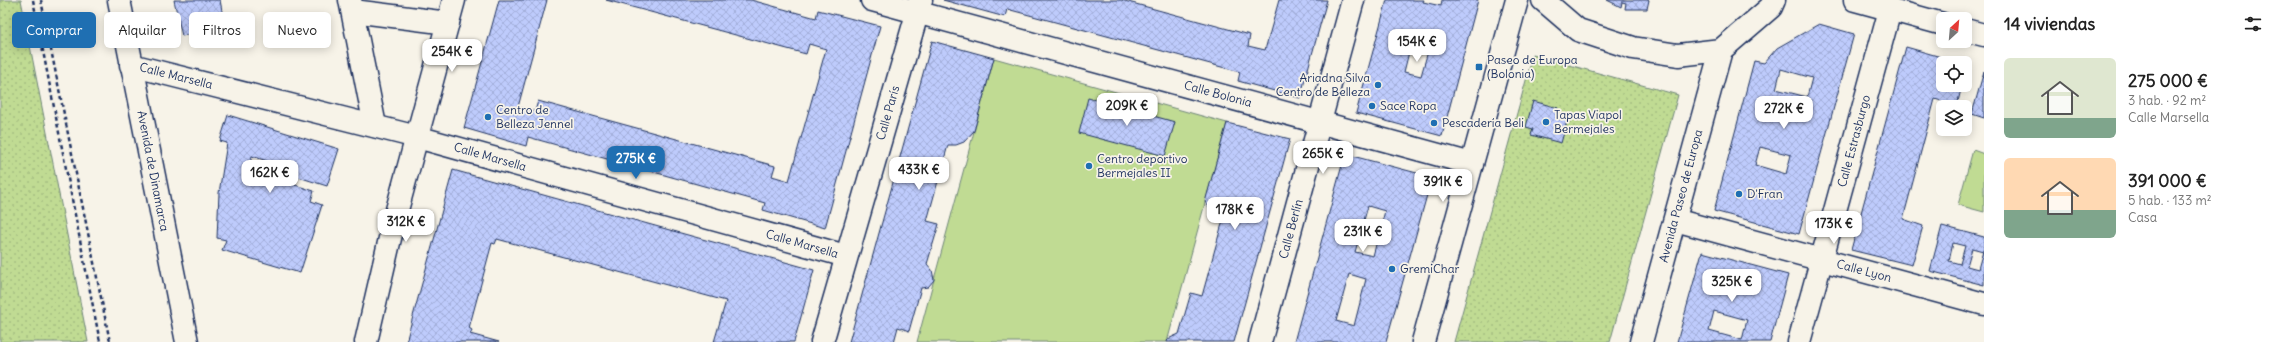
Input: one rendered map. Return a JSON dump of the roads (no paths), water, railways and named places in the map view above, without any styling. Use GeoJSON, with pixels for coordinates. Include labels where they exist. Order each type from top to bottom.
{"type":"FeatureCollection","features":[{"type":"Feature","properties":{"kind":"street","name":"Avenida de Dinamarca"},"geometry":{"type":"LineString","coordinates":[[119,0],[187,342]]}},
{"type":"Feature","properties":{"kind":"street"},"geometry":{"type":"LineString","coordinates":[[366,342],[394,221],[454,0]]}},
{"type":"Feature","properties":{"kind":"street","name":"Calle Bolonia"},"geometry":{"type":"LineString","coordinates":[[872,0],[919,6],[1320,122],[1472,164]]}},
{"type":"Feature","properties":{"kind":"street","name":"Calle Berlín"},"geometry":{"type":"LineString","coordinates":[[1260,342],[1353,0]]}},
{"type":"Feature","properties":{"kind":"street"},"geometry":{"type":"LineString","coordinates":[[1423,342],[1517,0]]}},
{"type":"Feature","properties":{"kind":"street"},"geometry":{"type":"LineString","coordinates":[[1543,0],[1578,30],[1633,48],[1678,55],[1721,50],[1771,7],[1774,0]]}},
{"type":"Feature","properties":{"kind":"street"},"geometry":{"type":"LineString","coordinates":[[1854,0],[1936,22]]}},
{"type":"Feature","properties":{"kind":"street"},"geometry":{"type":"LineString","coordinates":[[375,126],[352,5],[448,23]]}},
{"type":"Feature","properties":{"kind":"street","name":"Calle París"},"geometry":{"type":"LineString","coordinates":[[822,342],[919,6]]}},
{"type":"Feature","properties":{"kind":"street","name":"Calle Estrasburgo"},"geometry":{"type":"LineString","coordinates":[[1799,342],[1890,10]]}},
{"type":"Feature","properties":{"kind":"street"},"geometry":{"type":"LineString","coordinates":[[1972,32],[1984,35]]}},
{"type":"Feature","properties":{"kind":"street","name":"Avenida Paseo de Europa"},"geometry":{"type":"LineString","coordinates":[[1641,342],[1721,50]]}},
{"type":"Feature","properties":{"kind":"street","name":"Calle Marsella"},"geometry":{"type":"LineString","coordinates":[[131,65],[417,137],[846,256]]}},
{"type":"Feature","properties":{"kind":"street","name":"Calle Lyon"},"geometry":{"type":"LineString","coordinates":[[1675,220],[1984,304]]}},
{"type":"Feature","properties":{"kind":"place","name":"Paseo de Europa (Bolonia)"},"geometry":{"type":"Point","coordinates":[1479,67]}},
{"type":"Feature","properties":{"kind":"place","name":"Ariadna Silva Centro de Belleza"},"geometry":{"type":"Point","coordinates":[1378,85]}},
{"type":"Feature","properties":{"kind":"place","name":"Sace Ropa"},"geometry":{"type":"Point","coordinates":[1372,106]}},
{"type":"Feature","properties":{"kind":"place","name":"Centro de Belleza Jennel"},"geometry":{"type":"Point","coordinates":[488,117]}},
{"type":"Feature","properties":{"kind":"place","name":"Tapas Viapol Bermejales"},"geometry":{"type":"Point","coordinates":[1546,122]}},
{"type":"Feature","properties":{"kind":"place","name":"Pescadería Beli"},"geometry":{"type":"Point","coordinates":[1434,123]}},
{"type":"Feature","properties":{"kind":"place","name":"Centro deportivo Bermejales II"},"geometry":{"type":"Point","coordinates":[1089,166]}},
{"type":"Feature","properties":{"kind":"place","name":"D'Fran"},"geometry":{"type":"Point","coordinates":[1739,194]}},
{"type":"Feature","properties":{"kind":"place","name":"GremiChar"},"geometry":{"type":"Point","coordinates":[1392,269]}}]}
